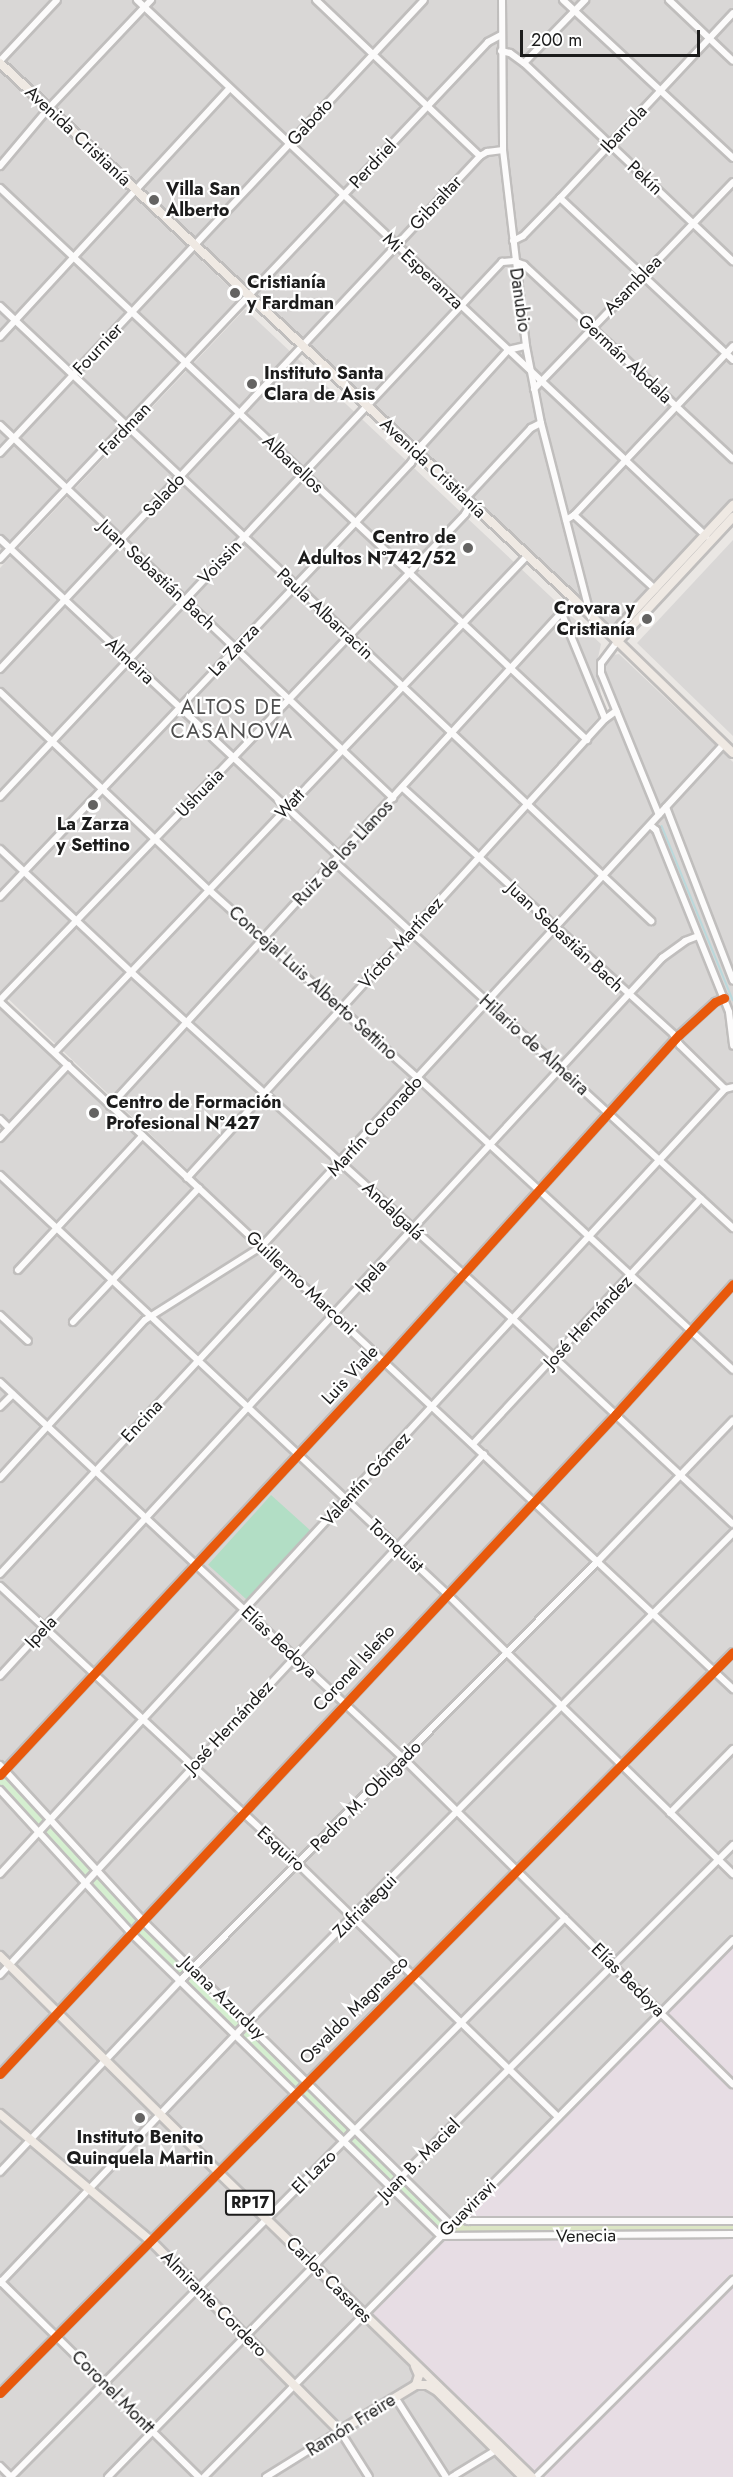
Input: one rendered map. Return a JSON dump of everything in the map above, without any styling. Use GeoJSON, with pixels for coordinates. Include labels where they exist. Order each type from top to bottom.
{"type":"FeatureCollection","features":[{"type":"Feature","properties":{"kind":"main road","name":"Avenida Cristianía"},"geometry":{"type":"LineString","coordinates":[[0,62],[196,245],[247,296],[576,601],[733,753]]}},
{"type":"Feature","properties":{"kind":"main road"},"geometry":{"type":"LineString","coordinates":[[617,642],[708,538],[733,505]]}},
{"type":"Feature","properties":{"kind":"main road"},"geometry":{"type":"LineString","coordinates":[[617,642],[618,629],[655,589],[733,517]]}},
{"type":"Feature","properties":{"kind":"main road","name":"Carlos Casares"},"geometry":{"type":"LineString","coordinates":[[0,1956],[363,2314],[534,2477]]}},
{"type":"Feature","properties":{"kind":"main road","name":"Almirante Cordero"},"geometry":{"type":"LineString","coordinates":[[0,2114],[29,2141],[150,2241],[340,2431]]}},
{"type":"Feature","properties":{"kind":"main road","name":"Ramón Freire"},"geometry":{"type":"LineString","coordinates":[[340,2431],[416,2385],[419,2375],[414,2363]]}},
{"type":"Feature","properties":{"kind":"main road"},"geometry":{"type":"LineString","coordinates":[[416,2385],[427,2385],[436,2391],[523,2477]]}},
{"type":"Feature","properties":{"kind":"street"},"geometry":{"type":"LineString","coordinates":[[0,62],[57,0]]}},
{"type":"Feature","properties":{"kind":"street","name":"Mi Esperanza"},"geometry":{"type":"LineString","coordinates":[[137,0],[708,538]]}},
{"type":"Feature","properties":{"kind":"street"},"geometry":{"type":"LineString","coordinates":[[0,166],[48,109],[151,0]]}},
{"type":"Feature","properties":{"kind":"street","name":"Gaboto"},"geometry":{"type":"LineString","coordinates":[[196,245],[424,0]]}},
{"type":"Feature","properties":{"kind":"street","name":"Danubio"},"geometry":{"type":"LineString","coordinates":[[502,0],[503,150],[514,261],[526,346],[541,423],[587,593],[591,616]]}},
{"type":"Feature","properties":{"kind":"street"},"geometry":{"type":"LineString","coordinates":[[563,0],[733,158]]}},
{"type":"Feature","properties":{"kind":"street"},"geometry":{"type":"LineString","coordinates":[[524,63],[585,0]]}},
{"type":"Feature","properties":{"kind":"street"},"geometry":{"type":"LineString","coordinates":[[669,0],[733,61]]}},
{"type":"Feature","properties":{"kind":"street"},"geometry":{"type":"LineString","coordinates":[[318,1],[480,156],[487,152],[503,150]]}},
{"type":"Feature","properties":{"kind":"street","name":"Ibarrola"},"geometry":{"type":"LineString","coordinates":[[513,241],[523,236],[560,198],[733,13]]}},
{"type":"Feature","properties":{"kind":"street","name":"Perdriel"},"geometry":{"type":"LineString","coordinates":[[247,296],[491,38],[501,35]]}},
{"type":"Feature","properties":{"kind":"street","name":"Pekín"},"geometry":{"type":"LineString","coordinates":[[501,51],[510,53],[524,63],[733,261]]}},
{"type":"Feature","properties":{"kind":"street"},"geometry":{"type":"LineString","coordinates":[[0,336],[229,89]]}},
{"type":"Feature","properties":{"kind":"street","name":"Gibraltar"},"geometry":{"type":"LineString","coordinates":[[303,347],[480,156]]}},
{"type":"Feature","properties":{"kind":"street","name":"Asamblea"},"geometry":{"type":"LineString","coordinates":[[534,388],[733,182]]}},
{"type":"Feature","properties":{"kind":"street","name":"Albarellos"},"geometry":{"type":"LineString","coordinates":[[0,188],[407,574],[586,740]]}},
{"type":"Feature","properties":{"kind":"street"},"geometry":{"type":"LineString","coordinates":[[560,198],[733,360]]}},
{"type":"Feature","properties":{"kind":"street","name":"Fournier"},"geometry":{"type":"LineString","coordinates":[[0,453],[196,245]]}},
{"type":"Feature","properties":{"kind":"street"},"geometry":{"type":"LineString","coordinates":[[367,406],[497,264],[507,260],[514,261]]}},
{"type":"Feature","properties":{"kind":"street","name":"Germán Abdala"},"geometry":{"type":"LineString","coordinates":[[514,261],[524,266],[733,459]]}},
{"type":"Feature","properties":{"kind":"street","name":"Fardman"},"geometry":{"type":"LineString","coordinates":[[0,559],[128,426],[247,296]]}},
{"type":"Feature","properties":{"kind":"street","name":"Paula Albarracin"},"geometry":{"type":"LineString","coordinates":[[0,306],[182,476],[348,637],[605,875],[651,921]]}},
{"type":"Feature","properties":{"kind":"street"},"geometry":{"type":"LineString","coordinates":[[416,453],[508,350],[526,346]]}},
{"type":"Feature","properties":{"kind":"street"},"geometry":{"type":"LineString","coordinates":[[566,520],[574,515],[733,346]]}},
{"type":"Feature","properties":{"kind":"street","name":"Salado"},"geometry":{"type":"LineString","coordinates":[[0,669],[303,347]]}},
{"type":"Feature","properties":{"kind":"street","name":"Voissin"},"geometry":{"type":"LineString","coordinates":[[0,797],[367,406]]}},
{"type":"Feature","properties":{"kind":"street","name":"Ushuaia"},"geometry":{"type":"LineString","coordinates":[[0,1001],[78,922],[465,514],[468,502],[531,428],[541,423]]}},
{"type":"Feature","properties":{"kind":"street","name":"Juan Sebastián Bach"},"geometry":{"type":"LineString","coordinates":[[0,425],[393,798]]}},
{"type":"Feature","properties":{"kind":"street","name":"La Zarza"},"geometry":{"type":"LineString","coordinates":[[0,897],[180,709],[235,648],[356,524],[411,463],[416,453]]}},
{"type":"Feature","properties":{"kind":"street"},"geometry":{"type":"LineString","coordinates":[[574,515],[655,589]]}},
{"type":"Feature","properties":{"kind":"street","name":"Almeira"},"geometry":{"type":"LineString","coordinates":[[0,539],[286,808],[337,859]]}},
{"type":"Feature","properties":{"kind":"street","name":"Watt"},"geometry":{"type":"LineString","coordinates":[[55,1052],[526,557]]}},
{"type":"Feature","properties":{"kind":"street"},"geometry":{"type":"LineString","coordinates":[[576,601],[587,593]]}},
{"type":"Feature","properties":{"kind":"street","name":"Ruiz de los Llanos"},"geometry":{"type":"LineString","coordinates":[[110,1106],[561,614],[576,601]]}},
{"type":"Feature","properties":{"kind":"street"},"geometry":{"type":"LineString","coordinates":[[561,614],[605,719]]}},
{"type":"Feature","properties":{"kind":"street"},"geometry":{"type":"LineString","coordinates":[[587,675],[600,668],[617,642]]}},
{"type":"Feature","properties":{"kind":"street"},"geometry":{"type":"LineString","coordinates":[[600,668],[659,814]]}},
{"type":"Feature","properties":{"kind":"street","name":"Concejal Luis Alberto Settino"},"geometry":{"type":"LineString","coordinates":[[0,692],[210,890],[342,1008],[733,1370]]}},
{"type":"Feature","properties":{"kind":"street","name":"Víctor Martínez"},"geometry":{"type":"LineString","coordinates":[[188,1178],[605,719],[616,711]]}},
{"type":"Feature","properties":{"kind":"street","name":"Martín Coronado"},"geometry":{"type":"LineString","coordinates":[[0,1478],[150,1317],[262,1246],[419,1079],[724,744]]}},
{"type":"Feature","properties":{"kind":"street","name":"Juan Sebastián Bach"},"geometry":{"type":"LineString","coordinates":[[403,788],[676,1039],[725,1089]]}},
{"type":"Feature","properties":{"kind":"street"},"geometry":{"type":"LineString","coordinates":[[666,807],[730,967],[733,981]]}},
{"type":"Feature","properties":{"kind":"street"},"geometry":{"type":"LineString","coordinates":[[650,825],[656,830],[724,998],[731,1018],[733,1046]]}},
{"type":"Feature","properties":{"kind":"street","name":"Andalgalá"},"geometry":{"type":"LineString","coordinates":[[0,849],[131,972],[555,1357],[733,1524]]}},
{"type":"Feature","properties":{"kind":"street","name":"Hilario de Almeira"},"geometry":{"type":"LineString","coordinates":[[337,859],[411,932],[733,1228]]}},
{"type":"Feature","properties":{"kind":"street","name":"Ipela"},"geometry":{"type":"LineString","coordinates":[[0,1676],[491,1146],[627,994],[666,954],[698,936]]}},
{"type":"Feature","properties":{"kind":"street","name":"Luis Viale"},"geometry":{"type":"LineString","coordinates":[[0,1775],[3,1767],[95,1673],[464,1275],[676,1039],[715,1002],[724,998]]}},
{"type":"Feature","properties":{"kind":"street","name":"Guillermo Marconi"},"geometry":{"type":"LineString","coordinates":[[0,1001],[733,1689]]}},
{"type":"Feature","properties":{"kind":"street"},"geometry":{"type":"LineString","coordinates":[[0,1138],[68,1065]]}},
{"type":"Feature","properties":{"kind":"street"},"geometry":{"type":"LineString","coordinates":[[725,1089],[733,1087]]}},
{"type":"Feature","properties":{"kind":"street","name":"Valentín Gómez"},"geometry":{"type":"LineString","coordinates":[[0,1874],[591,1237],[725,1089]]}},
{"type":"Feature","properties":{"kind":"street"},"geometry":{"type":"LineString","coordinates":[[0,1119],[9,1128]]}},
{"type":"Feature","properties":{"kind":"street"},"geometry":{"type":"LineString","coordinates":[[18,1270],[142,1136]]}},
{"type":"Feature","properties":{"kind":"street","name":"Tornquist"},"geometry":{"type":"LineString","coordinates":[[0,1175],[446,1593],[620,1766],[733,1874]]}},
{"type":"Feature","properties":{"kind":"street"},"geometry":{"type":"LineString","coordinates":[[73,1322],[199,1188]]}},
{"type":"Feature","properties":{"kind":"street","name":"José Hernández"},"geometry":{"type":"LineString","coordinates":[[474,1444],[701,1199]]}},
{"type":"Feature","properties":{"kind":"street","name":"Encina"},"geometry":{"type":"LineString","coordinates":[[0,1574],[284,1268]]}},
{"type":"Feature","properties":{"kind":"street","name":"Coronel Isleño"},"geometry":{"type":"LineString","coordinates":[[0,2074],[446,1593],[616,1414],[733,1284]]}},
{"type":"Feature","properties":{"kind":"street"},"geometry":{"type":"LineString","coordinates":[[0,1315],[28,1341]]}},
{"type":"Feature","properties":{"kind":"street","name":"Elías Bedoya"},"geometry":{"type":"LineString","coordinates":[[0,1382],[403,1758],[733,2084]]}},
{"type":"Feature","properties":{"kind":"street"},"geometry":{"type":"LineString","coordinates":[[0,1407],[13,1394]]}},
{"type":"Feature","properties":{"kind":"street","name":"Pedro M. Obligado"},"geometry":{"type":"LineString","coordinates":[[0,2172],[180,1981],[194,1970],[598,1561],[733,1420]]}},
{"type":"Feature","properties":{"kind":"street","name":"José Hernández"},"geometry":{"type":"LineString","coordinates":[[0,1975],[484,1454]]}},
{"type":"Feature","properties":{"kind":"street","name":"Zufriategui"},"geometry":{"type":"LineString","coordinates":[[0,2282],[248,2022],[655,1615],[733,1533]]}},
{"type":"Feature","properties":{"kind":"street","name":"Esquiro"},"geometry":{"type":"LineString","coordinates":[[0,1586],[298,1864],[411,1977],[558,2117]]}},
{"type":"Feature","properties":{"kind":"street","name":"Osvaldo Magnasco"},"geometry":{"type":"LineString","coordinates":[[0,2393],[307,2080],[733,1652]]}},
{"type":"Feature","properties":{"kind":"street"},"geometry":{"type":"LineString","coordinates":[[670,1813],[733,1749]]}},
{"type":"Feature","properties":{"kind":"street","name":"Juana Azurduy"},"geometry":{"type":"LineString","coordinates":[[3,1767],[142,1920],[452,2225]]}},
{"type":"Feature","properties":{"kind":"street","name":"Juana Azurduy"},"geometry":{"type":"LineString","coordinates":[[0,1790],[130,1932],[440,2236]]}},
{"type":"Feature","properties":{"kind":"street","name":"Juan B. Maciel"},"geometry":{"type":"LineString","coordinates":[[108,2477],[390,2188],[733,1845]]}},
{"type":"Feature","properties":{"kind":"street","name":"El Lazo"},"geometry":{"type":"LineString","coordinates":[[11,2477],[565,1918]]}},
{"type":"Feature","properties":{"kind":"street","name":"Guaviravi"},"geometry":{"type":"LineString","coordinates":[[204,2477],[733,1940]]}},
{"type":"Feature","properties":{"kind":"street","name":"Venecia"},"geometry":{"type":"LineString","coordinates":[[460,2217],[468,2221],[733,2221]]}},
{"type":"Feature","properties":{"kind":"street","name":"Venecia"},"geometry":{"type":"LineString","coordinates":[[440,2236],[733,2234]]}},
{"type":"Feature","properties":{"kind":"street"},"geometry":{"type":"LineString","coordinates":[[534,2477],[733,2280]]}},
{"type":"Feature","properties":{"kind":"street","name":"Coronel Montt"},"geometry":{"type":"LineString","coordinates":[[0,2282],[200,2477]]}},
{"type":"Feature","properties":{"kind":"street"},"geometry":{"type":"LineString","coordinates":[[395,2397],[446,2477]]}},
{"type":"Feature","properties":{"kind":"street"},"geometry":{"type":"LineString","coordinates":[[340,2431],[369,2477]]}},
{"type":"Feature","properties":{"kind":"street","name":"Ramón Freire"},"geometry":{"type":"LineString","coordinates":[[266,2477],[340,2431]]}},
{"type":"Feature","properties":{"kind":"street"},"geometry":{"type":"LineString","coordinates":[[452,2477],[496,2451]]}},
{"type":"Feature","properties":{"kind":"street"},"geometry":{"type":"LineString","coordinates":[[0,2466],[11,2477]]}},
{"type":"Feature","properties":{"kind":"shaded area"},"geometry":{"type":"Polygon","coordinates":[[[0,0],[733,0],[733,502],[617,625],[607,626],[0,58],[0,0]]]}},
{"type":"Feature","properties":{"kind":"shaded area"},"geometry":{"type":"Polygon","coordinates":[[[0,71],[237,294],[239,300],[0,555],[0,71]]]}},
{"type":"Feature","properties":{"kind":"shaded area"},"geometry":{"type":"Polygon","coordinates":[[[245,309],[601,644],[596,667],[604,711],[188,1170],[0,991],[0,568],[245,309]]]}},
{"type":"Feature","properties":{"kind":"shaded area"},"geometry":{"type":"Polygon","coordinates":[[[733,540],[733,736],[637,643],[733,540]]]}},
{"type":"Feature","properties":{"kind":"shaded area"},"geometry":{"type":"Polygon","coordinates":[[[619,654],[733,762],[733,1936],[357,2314],[519,2477],[0,2477],[0,1006],[187,1181],[618,708],[603,669],[605,663],[613,655],[619,654]]]}},
{"type":"Feature","properties":{"kind":"shaded area"},"geometry":{"type":"Polygon","coordinates":[[[733,1936],[733,2080],[661,2008],[733,1936]]]}},
{"type":"Feature","properties":{"kind":"shaded area"},"geometry":{"type":"Polygon","coordinates":[[[657,2020],[664,2021],[733,2090],[733,2218],[471,2217],[467,2213],[657,2020]]]}},
{"type":"Feature","properties":{"kind":"shaded area"},"geometry":{"type":"Polygon","coordinates":[[[733,2236],[733,2273],[535,2471],[530,2471],[371,2314],[372,2310],[439,2240],[733,2236]]]}},
{"type":"Feature","properties":{"kind":"shaded area"},"geometry":{"type":"Polygon","coordinates":[[[733,2283],[733,2477],[539,2477],[733,2283]]]}},
{"type":"Feature","properties":{"kind":"green space"},"geometry":{"type":"Polygon","coordinates":[[[271,1495],[311,1531],[248,1601],[208,1565],[271,1495]]]}},
{"type":"Feature","properties":{"kind":"green space"},"geometry":{"type":"Polygon","coordinates":[[[0,1768],[141,1923],[306,2082],[347,2128],[345,2133],[341,2133],[294,2090],[131,1930],[0,1788],[0,1768]]]}},
{"type":"Feature","properties":{"kind":"green space"},"geometry":{"type":"Polygon","coordinates":[[[353,2136],[394,2173],[393,2179],[388,2180],[350,2143],[353,2136]]]}},
{"type":"Feature","properties":{"kind":"green space"},"geometry":{"type":"Polygon","coordinates":[[[401,2182],[443,2222],[439,2228],[435,2228],[398,2190],[401,2182]]]}},
{"type":"Feature","properties":{"kind":"green space"},"geometry":{"type":"Polygon","coordinates":[[[733,2223],[733,2230],[454,2234],[449,2230],[455,2224],[733,2223]]]}},
{"type":"Feature","properties":{"kind":"waterway"},"geometry":{"type":"LineString","coordinates":[[662,826],[733,1000]]}},
{"type":"Feature","properties":{"kind":"cycle path"},"geometry":{"type":"LineString","coordinates":[[0,1775],[385,1361],[679,1035],[715,1002],[724,998]]}},
{"type":"Feature","properties":{"kind":"cycle path"},"geometry":{"type":"LineString","coordinates":[[0,2074],[616,1414],[733,1284]]}},
{"type":"Feature","properties":{"kind":"cycle path"},"geometry":{"type":"LineString","coordinates":[[0,2393],[733,1652]]}},
{"type":"Feature","properties":{"kind":"place","name":"Villa San Alberto"},"geometry":{"type":"Point","coordinates":[154,200]}},
{"type":"Feature","properties":{"kind":"place","name":"Cristianía y Fardman"},"geometry":{"type":"Point","coordinates":[235,293]}},
{"type":"Feature","properties":{"kind":"place","name":"Instituto Santa Clara de Asis"},"geometry":{"type":"Point","coordinates":[252,384]}},
{"type":"Feature","properties":{"kind":"place","name":"Centro de Adultos Nº742/52"},"geometry":{"type":"Point","coordinates":[468,548]}},
{"type":"Feature","properties":{"kind":"place","name":"Crovara y Cristianía"},"geometry":{"type":"Point","coordinates":[647,619]}},
{"type":"Feature","properties":{"kind":"place","name":"La Zarza y Settino"},"geometry":{"type":"Point","coordinates":[93,805]}},
{"type":"Feature","properties":{"kind":"place","name":"Centro de Formación Profesional Nº427"},"geometry":{"type":"Point","coordinates":[94,1113]}},
{"type":"Feature","properties":{"kind":"place","name":"Instituto Benito Quinquela Martin"},"geometry":{"type":"Point","coordinates":[140,2118]}},
{"type":"Feature","properties":{"kind":"district","name":"ALTOS DE CASANOVA"},"geometry":{"type":"Point","coordinates":[232,719]}}]}
